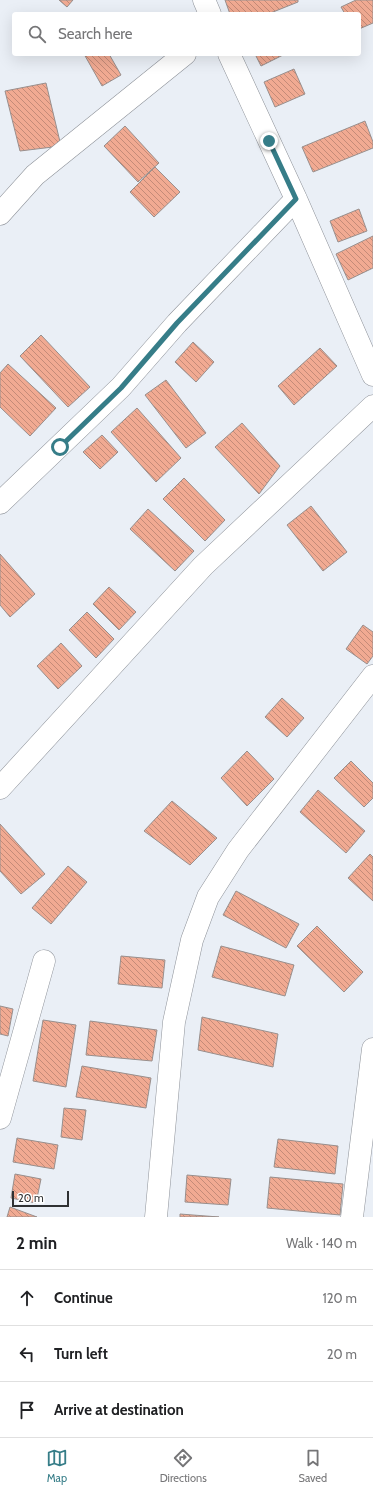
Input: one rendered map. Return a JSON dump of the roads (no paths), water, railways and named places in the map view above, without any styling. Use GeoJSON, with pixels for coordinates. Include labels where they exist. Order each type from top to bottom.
{"type":"FeatureCollection","features":[{"type":"Feature","properties":{"kind":"street"},"geometry":{"type":"LineString","coordinates":[[204,0],[209,12]]}},
{"type":"Feature","properties":{"kind":"street"},"geometry":{"type":"LineString","coordinates":[[0,214],[35,175],[183,56]]}},
{"type":"Feature","properties":{"kind":"street"},"geometry":{"type":"LineString","coordinates":[[230,56],[296,199],[373,375]]}},
{"type":"Feature","properties":{"kind":"street"},"geometry":{"type":"LineString","coordinates":[[0,503],[121,388],[177,323],[296,199]]}},
{"type":"Feature","properties":{"kind":"street"},"geometry":{"type":"LineString","coordinates":[[0,788],[203,566],[373,406]]}},
{"type":"Feature","properties":{"kind":"street"},"geometry":{"type":"LineString","coordinates":[[156,1217],[174,1022],[192,940],[208,897],[238,850],[373,676]]}},
{"type":"Feature","properties":{"kind":"street"},"geometry":{"type":"LineString","coordinates":[[0,1118],[44,961]]}},
{"type":"Feature","properties":{"kind":"street"},"geometry":{"type":"LineString","coordinates":[[352,1217],[373,1049]]}}]}
